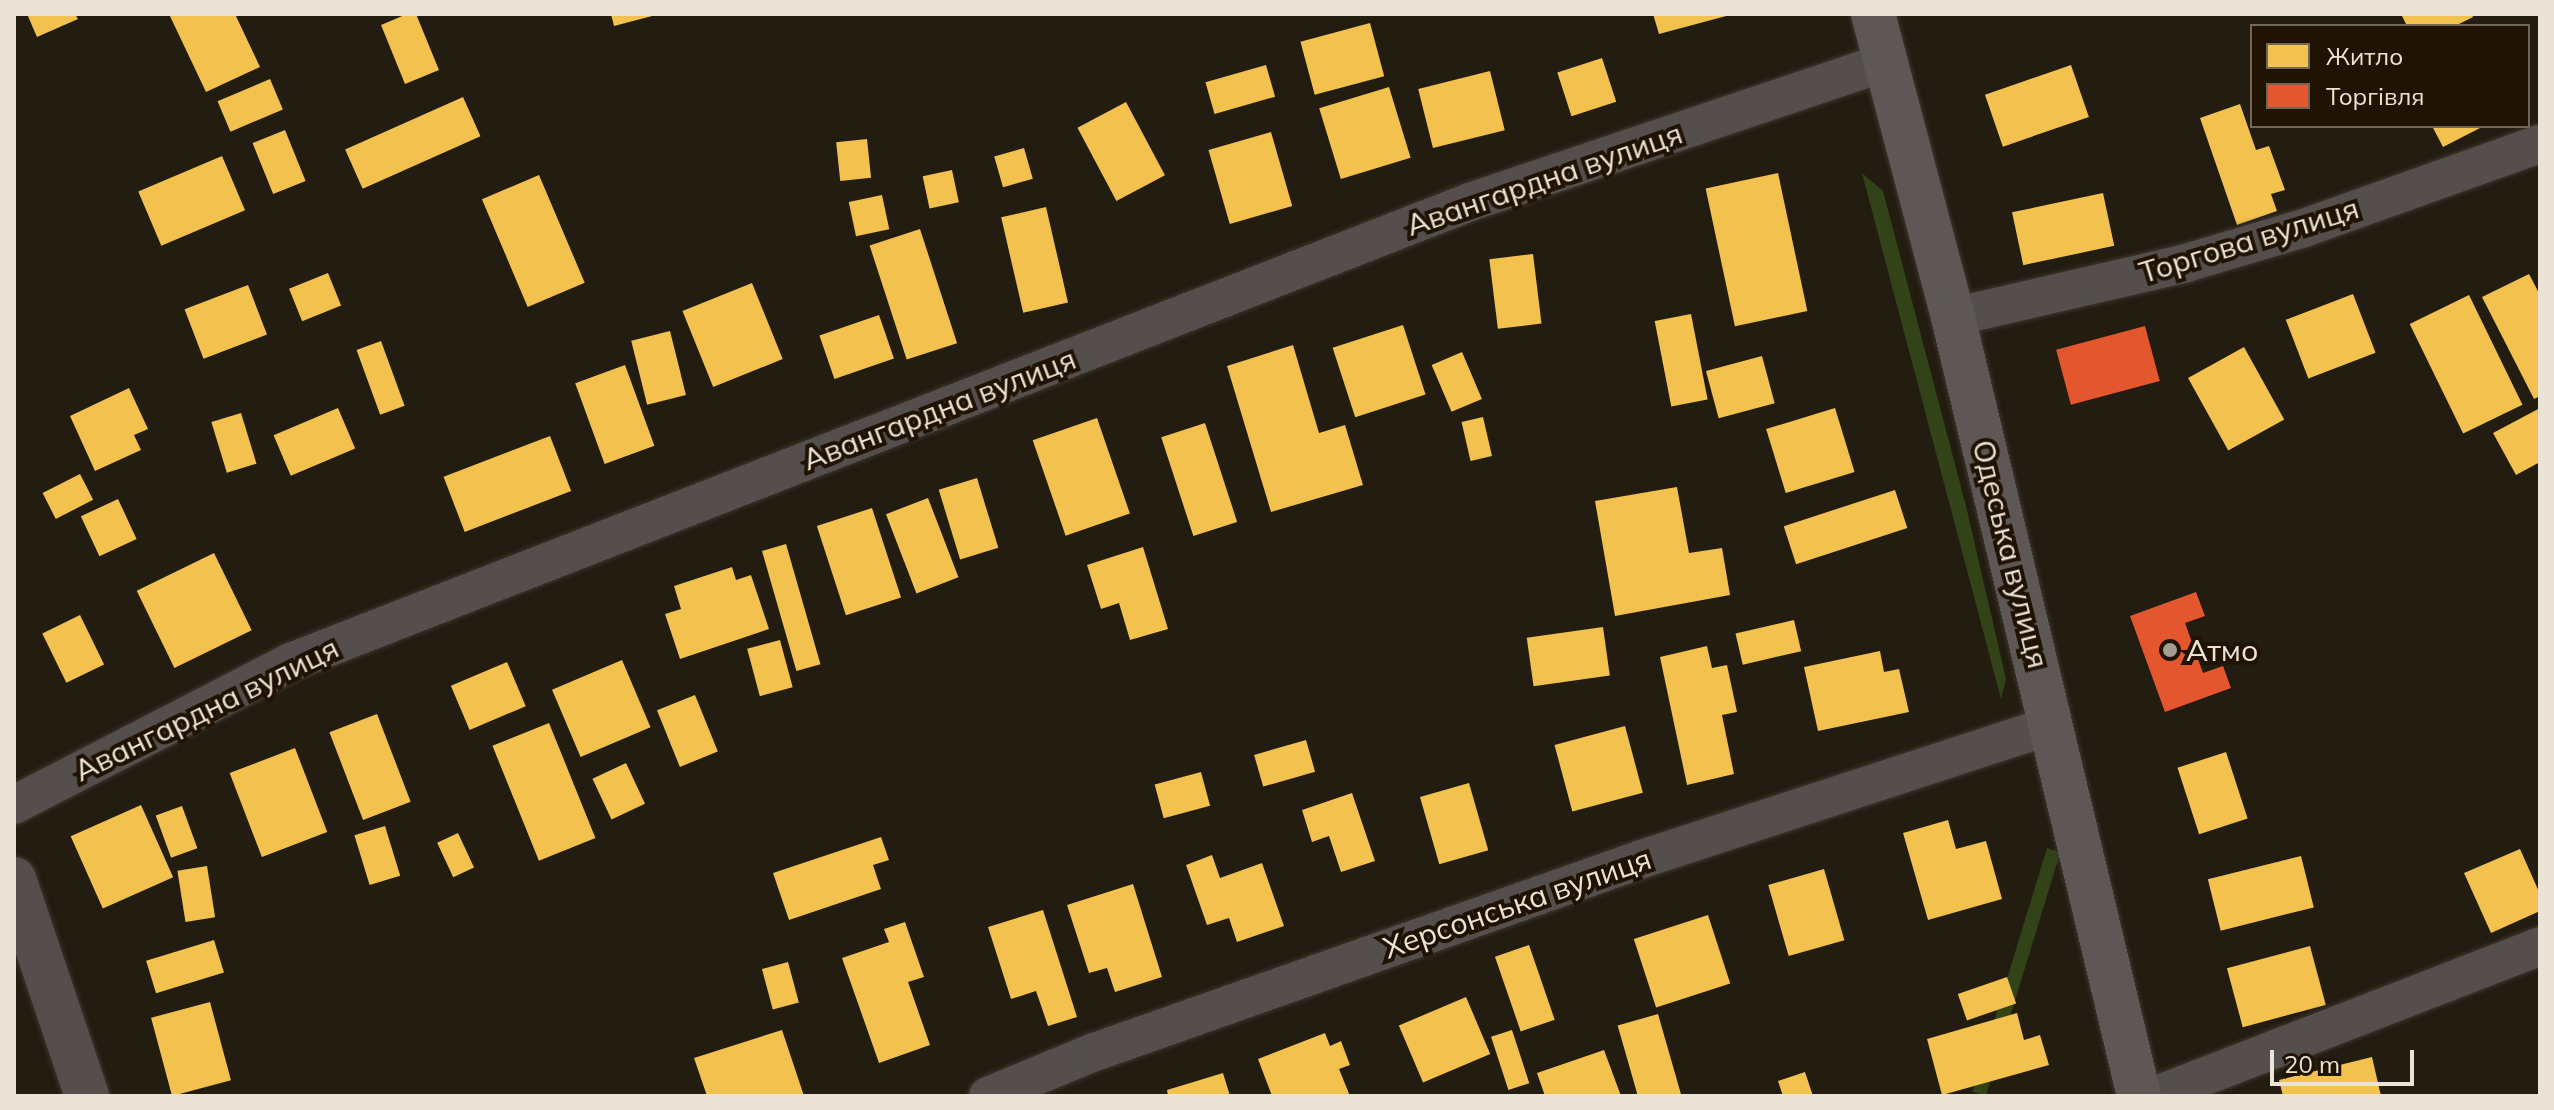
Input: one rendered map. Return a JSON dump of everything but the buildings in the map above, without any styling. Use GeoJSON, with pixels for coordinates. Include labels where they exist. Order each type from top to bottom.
{"type":"FeatureCollection","features":[{"type":"Feature","properties":{"kind":"main road","name":"Одеська вулиця"},"geometry":{"type":"LineString","coordinates":[[1873,14],[1953,317],[2139,1096]]}},
{"type":"Feature","properties":{"kind":"street","name":"Авангардна вулиця"},"geometry":{"type":"LineString","coordinates":[[14,805],[291,662],[1470,202],[1884,63]]}},
{"type":"Feature","properties":{"kind":"street","name":"Торгова вулиця"},"geometry":{"type":"LineString","coordinates":[[1953,317],[2186,263],[2301,229],[2540,144]]}},
{"type":"Feature","properties":{"kind":"street","name":"Херсонська вулиця"},"geometry":{"type":"LineString","coordinates":[[988,1096],[1092,1053],[1642,859],[2052,725]]}},
{"type":"Feature","properties":{"kind":"street"},"geometry":{"type":"LineString","coordinates":[[14,879],[87,1096]]}},
{"type":"Feature","properties":{"kind":"street"},"geometry":{"type":"LineString","coordinates":[[2154,1096],[2540,946]]}},
{"type":"Feature","properties":{"kind":"green space"},"geometry":{"type":"Polygon","coordinates":[[[1862,173],[1883,191],[1966,506],[2006,679],[2001,699],[1862,173]]]}},
{"type":"Feature","properties":{"kind":"green space"},"geometry":{"type":"Polygon","coordinates":[[[2047,848],[2060,852],[1986,1096],[1972,1092],[2047,848]]]}},
{"type":"Feature","properties":{"kind":"place","name":"Атмо"},"geometry":{"type":"Point","coordinates":[2170,650]}}]}
